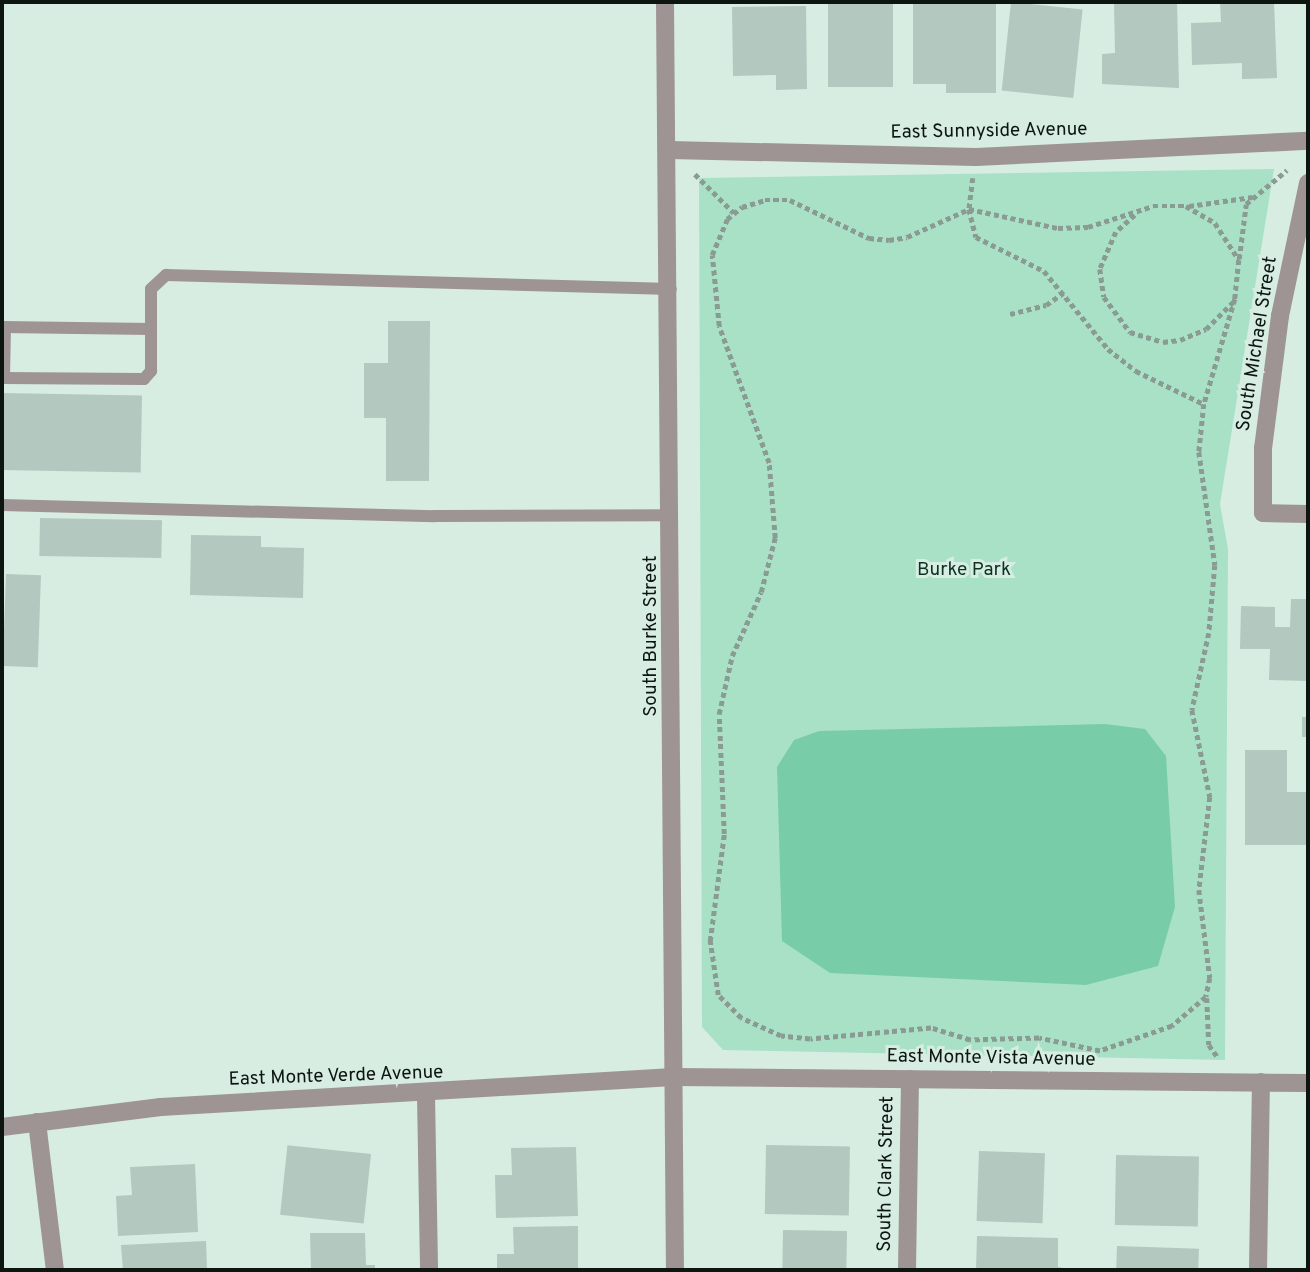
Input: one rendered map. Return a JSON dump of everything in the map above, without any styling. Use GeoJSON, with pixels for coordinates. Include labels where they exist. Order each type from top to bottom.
{"type":"FeatureCollection","features":[{"type":"Feature","properties":{"kind":"street","name":"South Burke Street"},"geometry":{"type":"LineString","coordinates":[[665,2],[670,150],[675,1270]]}},
{"type":"Feature","properties":{"kind":"street","name":"East Sunnyside Avenue"},"geometry":{"type":"LineString","coordinates":[[670,150],[976,157],[1308,141]]}},
{"type":"Feature","properties":{"kind":"street","name":"South Michael Street"},"geometry":{"type":"LineString","coordinates":[[1308,183],[1280,316],[1263,448],[1263,513],[1308,514]]}},
{"type":"Feature","properties":{"kind":"street","name":"East Monte Vista Avenue"},"geometry":{"type":"LineString","coordinates":[[673,1077],[1308,1083]]}},
{"type":"Feature","properties":{"kind":"street","name":"East Monte Verde Avenue"},"geometry":{"type":"LineString","coordinates":[[2,1127],[161,1107],[426,1095],[673,1077]]}},
{"type":"Feature","properties":{"kind":"street","name":"South Clark Street"},"geometry":{"type":"LineString","coordinates":[[907,1270],[910,1079]]}},
{"type":"Feature","properties":{"kind":"street"},"geometry":{"type":"LineString","coordinates":[[1258,1270],[1261,1082]]}},
{"type":"Feature","properties":{"kind":"street"},"geometry":{"type":"LineString","coordinates":[[426,1095],[429,1270]]}},
{"type":"Feature","properties":{"kind":"street"},"geometry":{"type":"LineString","coordinates":[[37,1122],[55,1270]]}},
{"type":"Feature","properties":{"kind":"lane"},"geometry":{"type":"LineString","coordinates":[[151,329],[3,327],[3,378],[144,379],[151,370],[151,329],[151,289],[166,275],[671,289]]}},
{"type":"Feature","properties":{"kind":"lane"},"geometry":{"type":"LineString","coordinates":[[2,505],[435,516],[672,515]]}},
{"type":"Feature","properties":{"kind":"path"},"geometry":{"type":"LineString","coordinates":[[670,150],[734,213]]}},
{"type":"Feature","properties":{"kind":"path"},"geometry":{"type":"LineString","coordinates":[[976,157],[969,209],[976,237],[1044,271],[1108,349],[1136,371],[1204,404]]}},
{"type":"Feature","properties":{"kind":"path"},"geometry":{"type":"LineString","coordinates":[[1217,1056],[1209,1045],[1212,1014],[1206,997],[1209,954],[1199,890],[1210,797],[1192,710],[1209,634],[1214,565],[1201,482],[1204,404],[1236,299],[1239,225],[1253,197],[1291,166]]}},
{"type":"Feature","properties":{"kind":"path"},"geometry":{"type":"LineString","coordinates":[[1206,997],[1172,1026],[1100,1051],[1039,1038],[970,1040],[930,1028],[781,1037],[741,1018],[719,995],[710,941],[723,834],[719,714],[732,656],[761,592],[775,538],[769,463],[719,326],[712,286],[718,233],[734,213],[765,200],[790,200],[869,238],[889,240],[907,237],[969,209],[1058,228],[1088,227],[1141,210],[1253,197]]}},
{"type":"Feature","properties":{"kind":"path"},"geometry":{"type":"LineString","coordinates":[[1186,206],[1214,223],[1239,260]]}},
{"type":"Feature","properties":{"kind":"path"},"geometry":{"type":"LineString","coordinates":[[1141,210],[1116,232],[1100,269],[1104,297],[1130,332],[1163,342],[1194,336],[1236,299]]}},
{"type":"Feature","properties":{"kind":"path"},"geometry":{"type":"LineString","coordinates":[[1010,314],[1046,305],[1063,293]]}},
{"type":"Feature","properties":{"kind":"green space","name":"Burke Park"},"geometry":{"type":"Polygon","coordinates":[[[1274,169],[1220,504],[1228,549],[1225,1060],[723,1050],[702,1027],[699,178],[1274,169]]]}},
{"type":"Feature","properties":{"kind":"shaded area"},"geometry":{"type":"Polygon","coordinates":[[[1105,724],[1145,729],[1166,756],[1175,907],[1158,966],[1086,985],[830,973],[782,941],[777,767],[794,740],[819,731],[1105,724]]]}},
{"type":"Feature","properties":{"kind":"building"},"geometry":{"type":"Polygon","coordinates":[[[828,2],[893,2],[893,87],[828,87],[828,2]]]}},
{"type":"Feature","properties":{"kind":"building"},"geometry":{"type":"Polygon","coordinates":[[[913,2],[996,2],[996,93],[946,93],[946,84],[913,84],[913,2]]]}},
{"type":"Feature","properties":{"kind":"building"},"geometry":{"type":"Polygon","coordinates":[[[1011,2],[1083,10],[1073,98],[1002,91],[1011,2]]]}},
{"type":"Feature","properties":{"kind":"building"},"geometry":{"type":"Polygon","coordinates":[[[1114,2],[1177,2],[1179,88],[1102,84],[1102,54],[1115,53],[1114,2]]]}},
{"type":"Feature","properties":{"kind":"building"},"geometry":{"type":"Polygon","coordinates":[[[1220,2],[1274,2],[1277,78],[1242,79],[1242,63],[1192,65],[1191,23],[1221,22],[1220,2]]]}},
{"type":"Feature","properties":{"kind":"building"},"geometry":{"type":"Polygon","coordinates":[[[806,6],[807,89],[776,90],[776,75],[733,76],[732,7],[806,6]]]}},
{"type":"Feature","properties":{"kind":"building"},"geometry":{"type":"Polygon","coordinates":[[[388,321],[430,321],[429,481],[386,481],[386,418],[364,418],[364,363],[388,363],[388,321]]]}},
{"type":"Feature","properties":{"kind":"building"},"geometry":{"type":"Polygon","coordinates":[[[2,393],[142,395],[141,472],[2,470],[2,393]]]}},
{"type":"Feature","properties":{"kind":"building"},"geometry":{"type":"Polygon","coordinates":[[[40,518],[162,520],[161,558],[39,556],[40,518]]]}},
{"type":"Feature","properties":{"kind":"building"},"geometry":{"type":"Polygon","coordinates":[[[191,535],[261,536],[261,547],[304,548],[303,598],[190,595],[191,535]]]}},
{"type":"Feature","properties":{"kind":"building"},"geometry":{"type":"Polygon","coordinates":[[[6,574],[41,575],[38,667],[3,666],[6,574]]]}},
{"type":"Feature","properties":{"kind":"building"},"geometry":{"type":"Polygon","coordinates":[[[1291,599],[1308,599],[1308,681],[1269,680],[1270,649],[1240,649],[1241,606],[1275,607],[1275,627],[1290,627],[1291,599]]]}},
{"type":"Feature","properties":{"kind":"building"},"geometry":{"type":"Polygon","coordinates":[[[1302,717],[1308,717],[1308,737],[1302,737],[1302,717]]]}},
{"type":"Feature","properties":{"kind":"building"},"geometry":{"type":"Polygon","coordinates":[[[1245,750],[1287,750],[1287,792],[1308,792],[1308,845],[1245,845],[1245,750]]]}},
{"type":"Feature","properties":{"kind":"building"},"geometry":{"type":"Polygon","coordinates":[[[287,1145],[371,1154],[364,1224],[280,1215],[287,1145]]]}},
{"type":"Feature","properties":{"kind":"building"},"geometry":{"type":"Polygon","coordinates":[[[766,1145],[850,1146],[849,1215],[765,1214],[766,1145]]]}},
{"type":"Feature","properties":{"kind":"building"},"geometry":{"type":"Polygon","coordinates":[[[576,1147],[578,1216],[496,1218],[495,1175],[512,1175],[511,1148],[576,1147]]]}},
{"type":"Feature","properties":{"kind":"building"},"geometry":{"type":"Polygon","coordinates":[[[979,1151],[1045,1153],[1043,1223],[977,1221],[979,1151]]]}},
{"type":"Feature","properties":{"kind":"building"},"geometry":{"type":"Polygon","coordinates":[[[1116,1155],[1199,1156],[1198,1226],[1115,1225],[1116,1155]]]}},
{"type":"Feature","properties":{"kind":"building"},"geometry":{"type":"Polygon","coordinates":[[[195,1164],[198,1232],[118,1236],[116,1196],[132,1195],[130,1167],[195,1164]]]}},
{"type":"Feature","properties":{"kind":"building"},"geometry":{"type":"Polygon","coordinates":[[[578,1226],[578,1270],[497,1270],[497,1254],[514,1254],[513,1227],[578,1226]]]}},
{"type":"Feature","properties":{"kind":"building"},"geometry":{"type":"Polygon","coordinates":[[[783,1230],[847,1231],[846,1270],[782,1270],[783,1230]]]}},
{"type":"Feature","properties":{"kind":"building"},"geometry":{"type":"Polygon","coordinates":[[[310,1233],[365,1233],[366,1265],[375,1265],[375,1270],[311,1270],[310,1233]]]}},
{"type":"Feature","properties":{"kind":"building"},"geometry":{"type":"Polygon","coordinates":[[[977,1236],[1058,1238],[1058,1267],[1074,1270],[976,1270],[977,1236]]]}},
{"type":"Feature","properties":{"kind":"building"},"geometry":{"type":"Polygon","coordinates":[[[206,1241],[207,1270],[123,1270],[121,1245],[206,1241]]]}},
{"type":"Feature","properties":{"kind":"building"},"geometry":{"type":"Polygon","coordinates":[[[1117,1246],[1199,1249],[1198,1270],[1116,1270],[1117,1246]]]}}]}
